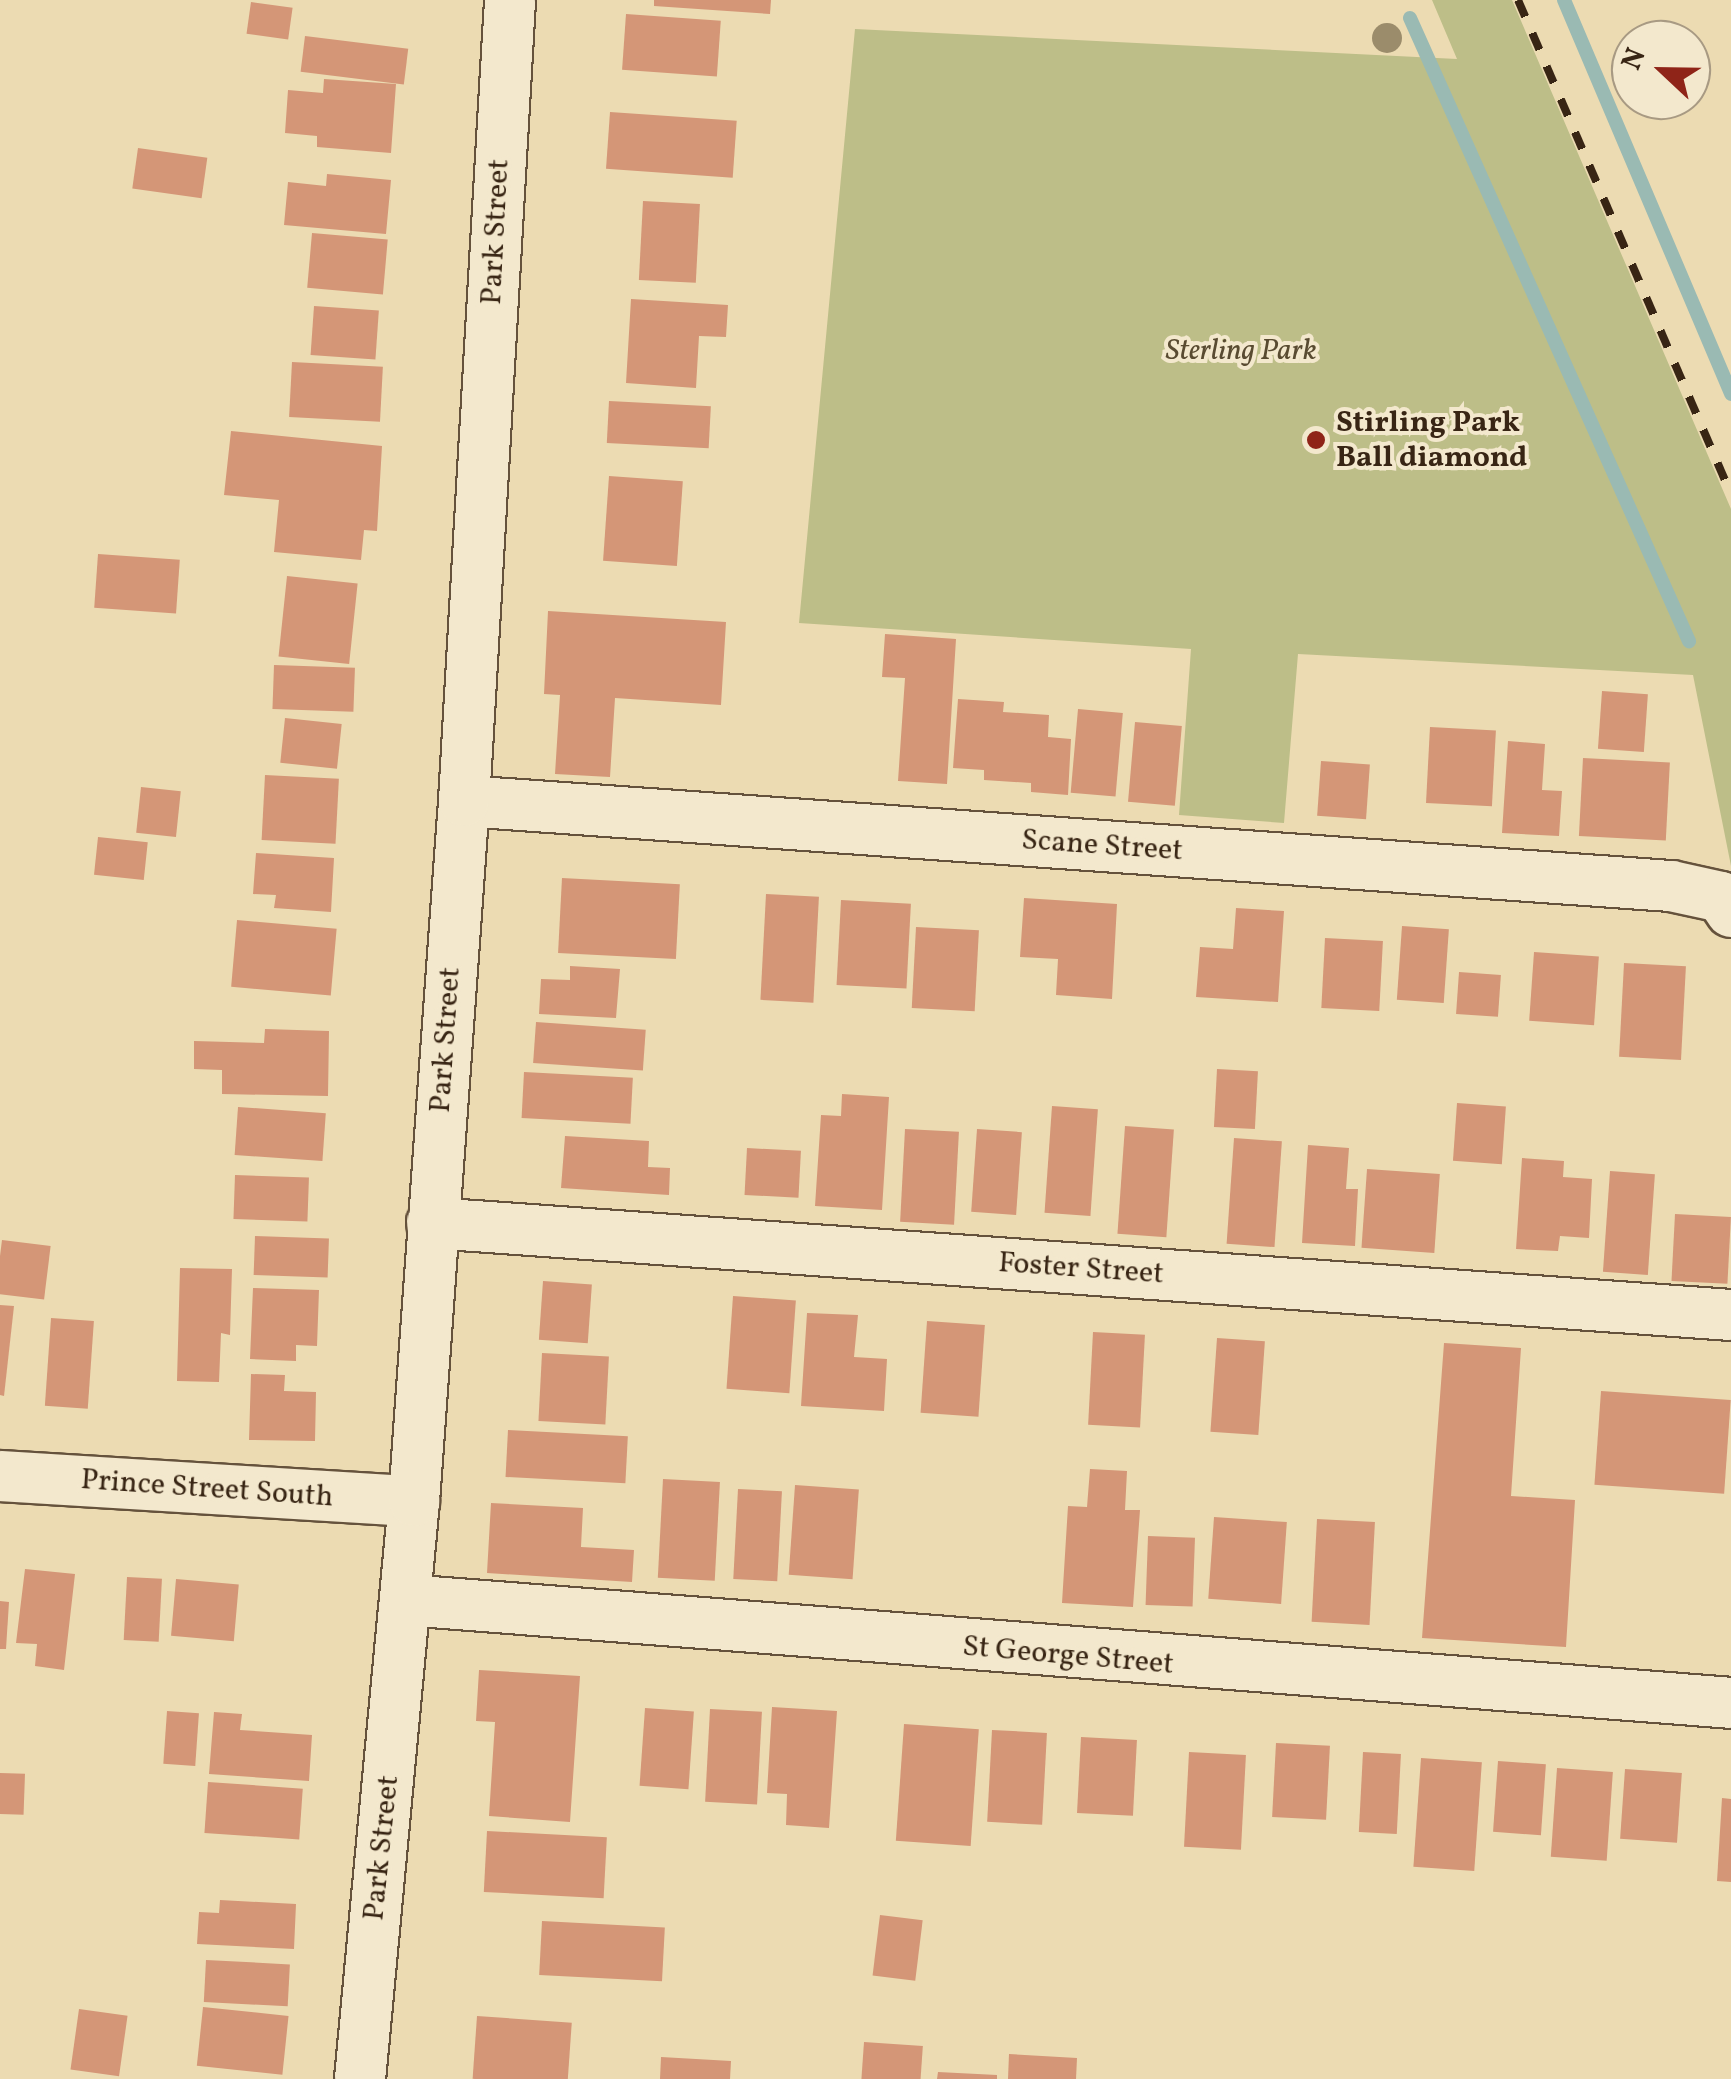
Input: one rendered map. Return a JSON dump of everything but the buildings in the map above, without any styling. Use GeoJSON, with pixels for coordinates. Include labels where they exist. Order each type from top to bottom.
{"type":"FeatureCollection","features":[{"type":"Feature","properties":{"kind":"street","name":"Park Street"},"geometry":{"type":"LineString","coordinates":[[360,2079],[414,1501],[464,801],[510,0]]}},
{"type":"Feature","properties":{"kind":"street","name":"Scane Street"},"geometry":{"type":"LineString","coordinates":[[464,801],[1671,886],[1721,897],[1731,912]]}},
{"type":"Feature","properties":{"kind":"street","name":"Foster Street"},"geometry":{"type":"LineString","coordinates":[[432,1223],[1731,1315]]}},
{"type":"Feature","properties":{"kind":"street","name":"Prince Street South"},"geometry":{"type":"LineString","coordinates":[[0,1476],[414,1501]]}},
{"type":"Feature","properties":{"kind":"street","name":"St George Street"},"geometry":{"type":"LineString","coordinates":[[406,1600],[1731,1704]]}},
{"type":"Feature","properties":{"kind":"green space","name":"Sterling Park"},"geometry":{"type":"Polygon","coordinates":[[[1432,0],[1512,0],[1731,509],[1731,866],[1693,675],[1298,654],[1284,823],[1179,815],[1191,649],[799,623],[855,29],[1457,59],[1432,0]]]}},
{"type":"Feature","properties":{"kind":"waterway"},"geometry":{"type":"LineString","coordinates":[[1564,0],[1731,394]]}},
{"type":"Feature","properties":{"kind":"waterway"},"geometry":{"type":"LineString","coordinates":[[1410,18],[1689,641]]}},
{"type":"Feature","properties":{"kind":"railway"},"geometry":{"type":"LineString","coordinates":[[1518,0],[1731,494]]}},
{"type":"Feature","properties":{"kind":"place","name":"Stirling Park Ball diamond"},"geometry":{"type":"Point","coordinates":[1316,440]}}]}
